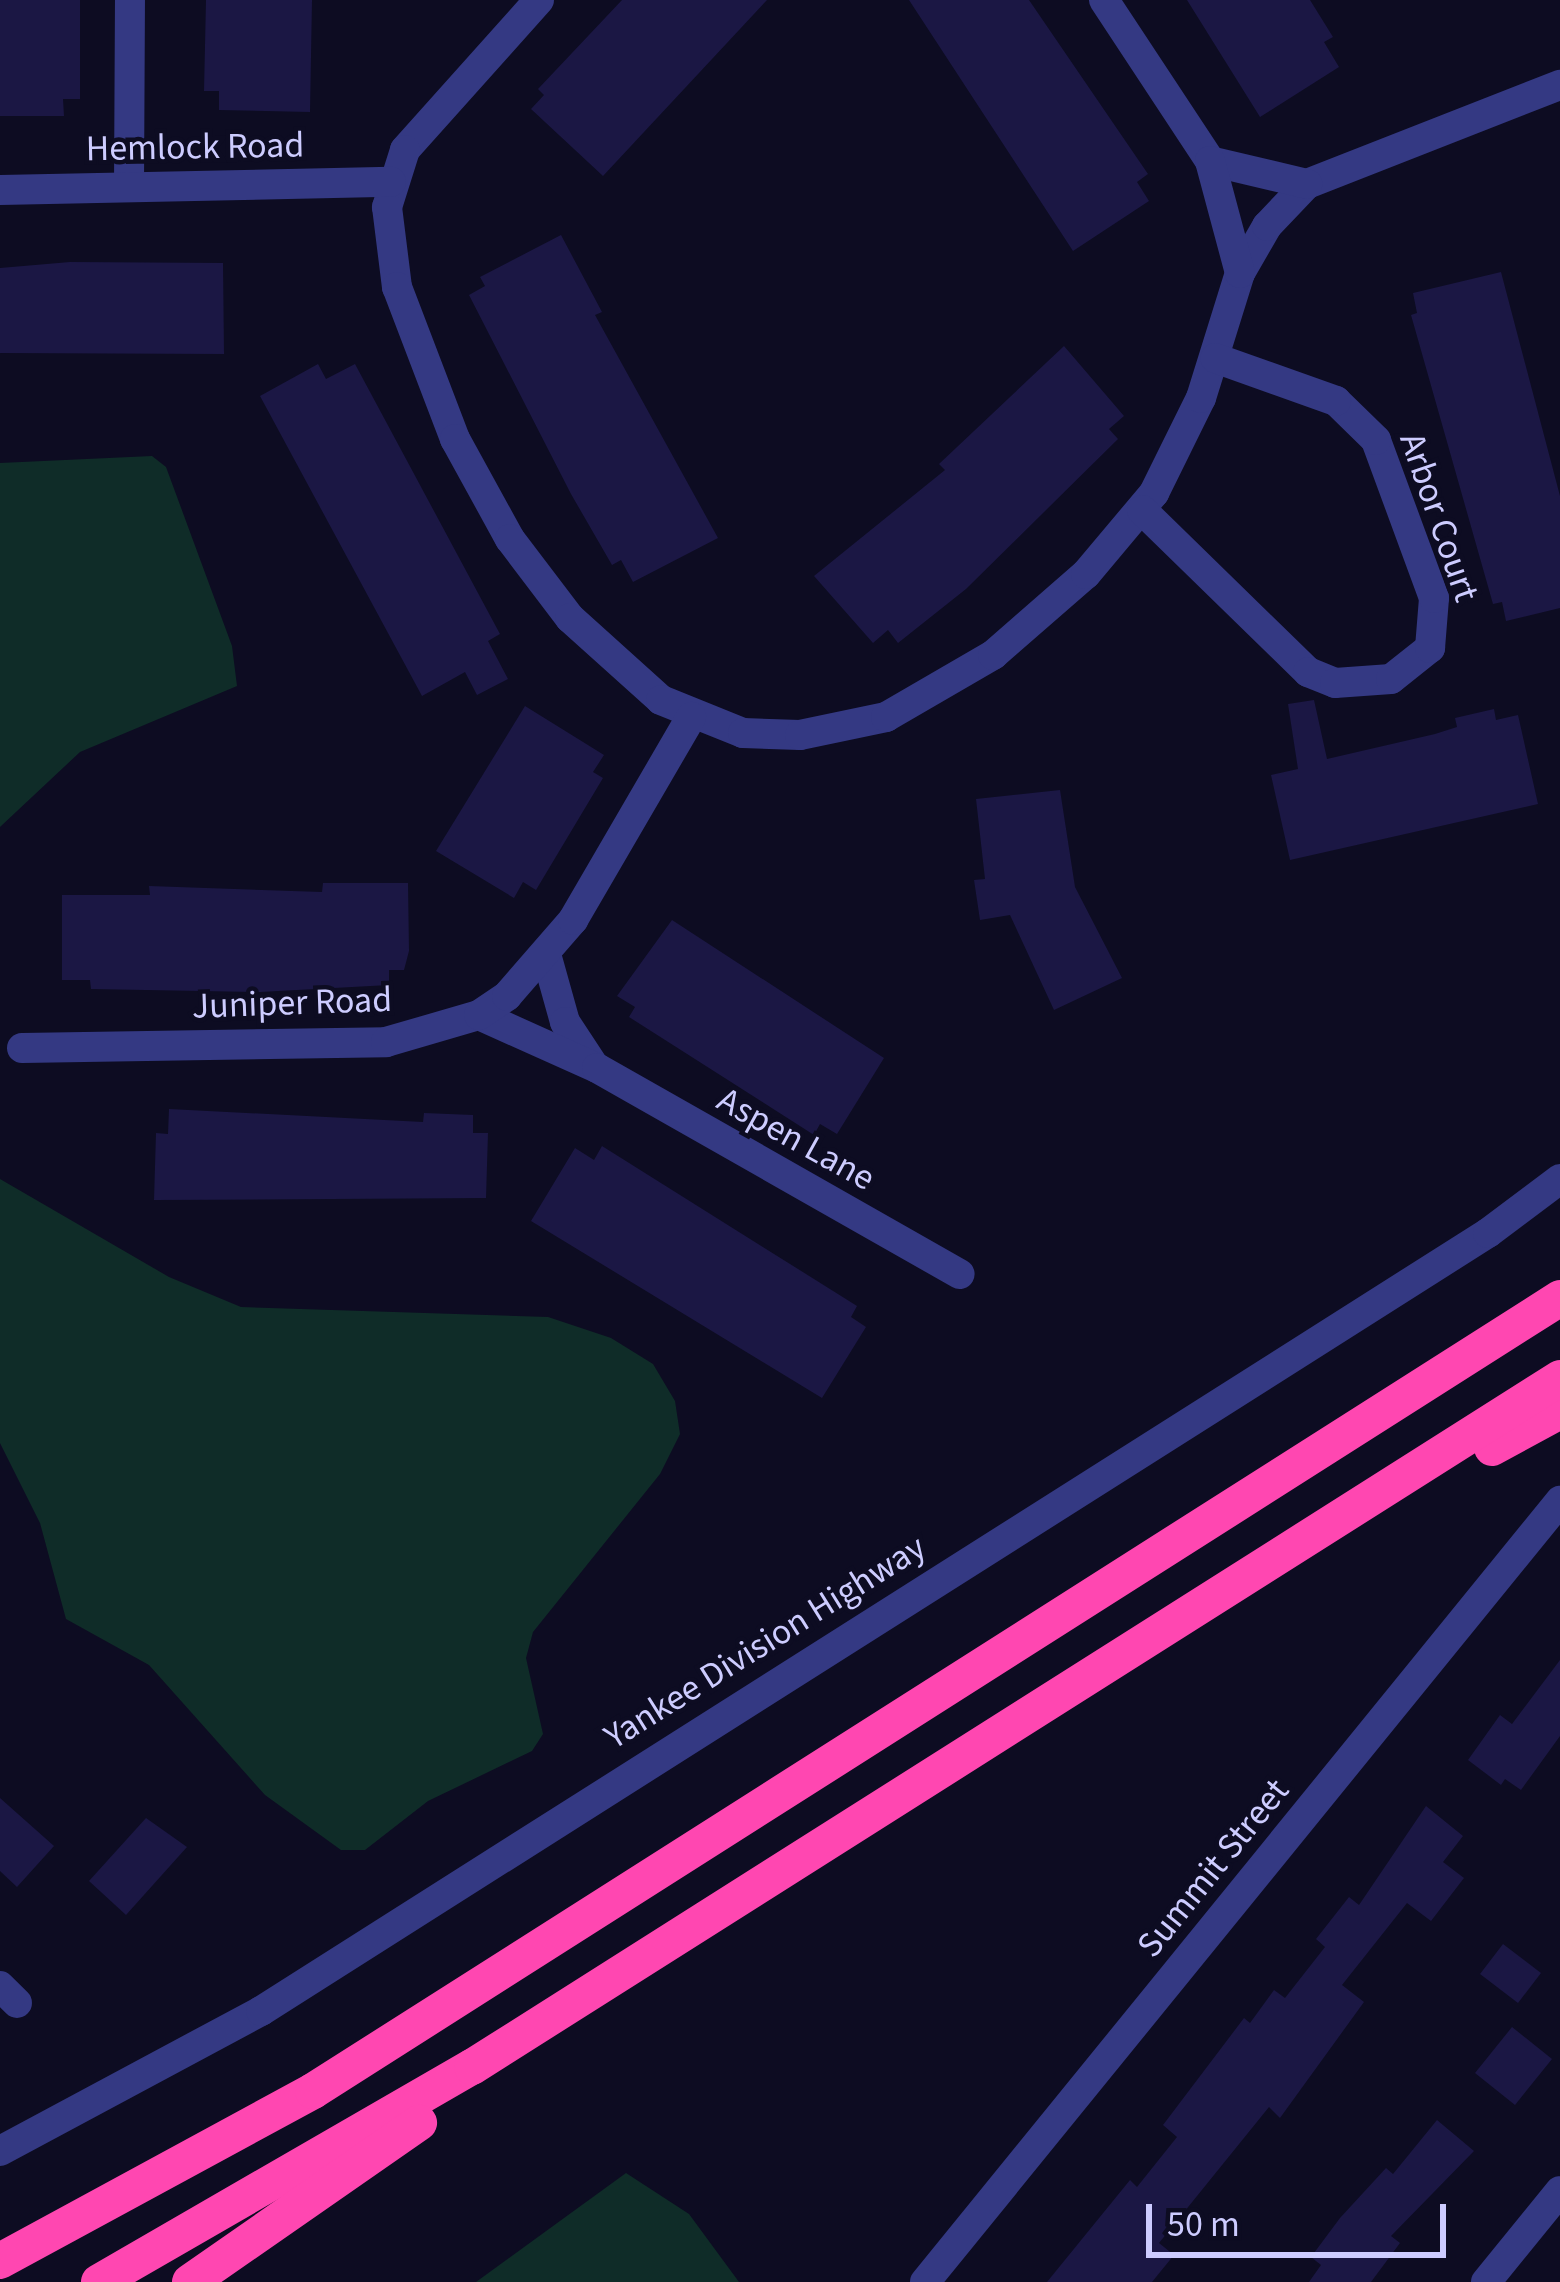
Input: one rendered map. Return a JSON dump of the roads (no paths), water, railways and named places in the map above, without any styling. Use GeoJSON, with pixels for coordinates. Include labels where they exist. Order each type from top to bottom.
{"type":"FeatureCollection","features":[{"type":"Feature","properties":{"kind":"highway"},"geometry":{"type":"LineString","coordinates":[[0,2261],[313,2091],[1560,1298]]}},
{"type":"Feature","properties":{"kind":"highway"},"geometry":{"type":"LineString","coordinates":[[99,2282],[654,1953],[1560,1378]]}},
{"type":"Feature","properties":{"kind":"highway"},"geometry":{"type":"LineString","coordinates":[[1200,1609],[1560,1411]]}},
{"type":"Feature","properties":{"kind":"highway"},"geometry":{"type":"LineString","coordinates":[[190,2282],[654,1953]]}},
{"type":"Feature","properties":{"kind":"street"},"geometry":{"type":"LineString","coordinates":[[129,187],[130,0]]}},
{"type":"Feature","properties":{"kind":"street"},"geometry":{"type":"LineString","coordinates":[[538,0],[423,126],[391,182],[387,241],[409,327],[481,488],[570,618],[632,677],[691,717],[743,733],[800,735],[847,728],[927,698],[1058,600],[1142,510],[1168,471],[1215,358],[1240,273],[1267,226],[1306,184],[1560,85]]}},
{"type":"Feature","properties":{"kind":"street"},"geometry":{"type":"LineString","coordinates":[[1104,0],[1210,161],[1240,273]]}},
{"type":"Feature","properties":{"kind":"street"},"geometry":{"type":"LineString","coordinates":[[1210,161],[1306,184]]}},
{"type":"Feature","properties":{"kind":"street","name":"Hemlock Road"},"geometry":{"type":"LineString","coordinates":[[0,190],[391,182]]}},
{"type":"Feature","properties":{"kind":"street","name":"Arbor Court"},"geometry":{"type":"LineString","coordinates":[[1142,510],[1308,672],[1335,683],[1390,679],[1430,648],[1434,598],[1376,440],[1336,401],[1215,358]]}},
{"type":"Feature","properties":{"kind":"street","name":"Juniper Road"},"geometry":{"type":"LineString","coordinates":[[22,1048],[386,1042],[479,1015],[546,954],[691,717]]}},
{"type":"Feature","properties":{"kind":"street","name":"Aspen Lane"},"geometry":{"type":"LineString","coordinates":[[546,954],[566,1022],[597,1068]]}},
{"type":"Feature","properties":{"kind":"street","name":"Aspen Lane"},"geometry":{"type":"LineString","coordinates":[[479,1015],[597,1068],[959,1274]]}},
{"type":"Feature","properties":{"kind":"street","name":"Yankee Division Highway"},"geometry":{"type":"LineString","coordinates":[[0,2151],[261,2011],[1468,1246],[1560,1179]]}},
{"type":"Feature","properties":{"kind":"street","name":"Summit Street"},"geometry":{"type":"LineString","coordinates":[[925,2282],[1560,1501]]}},
{"type":"Feature","properties":{"kind":"street"},"geometry":{"type":"LineString","coordinates":[[1486,2282],[1560,2191]]}}]}
